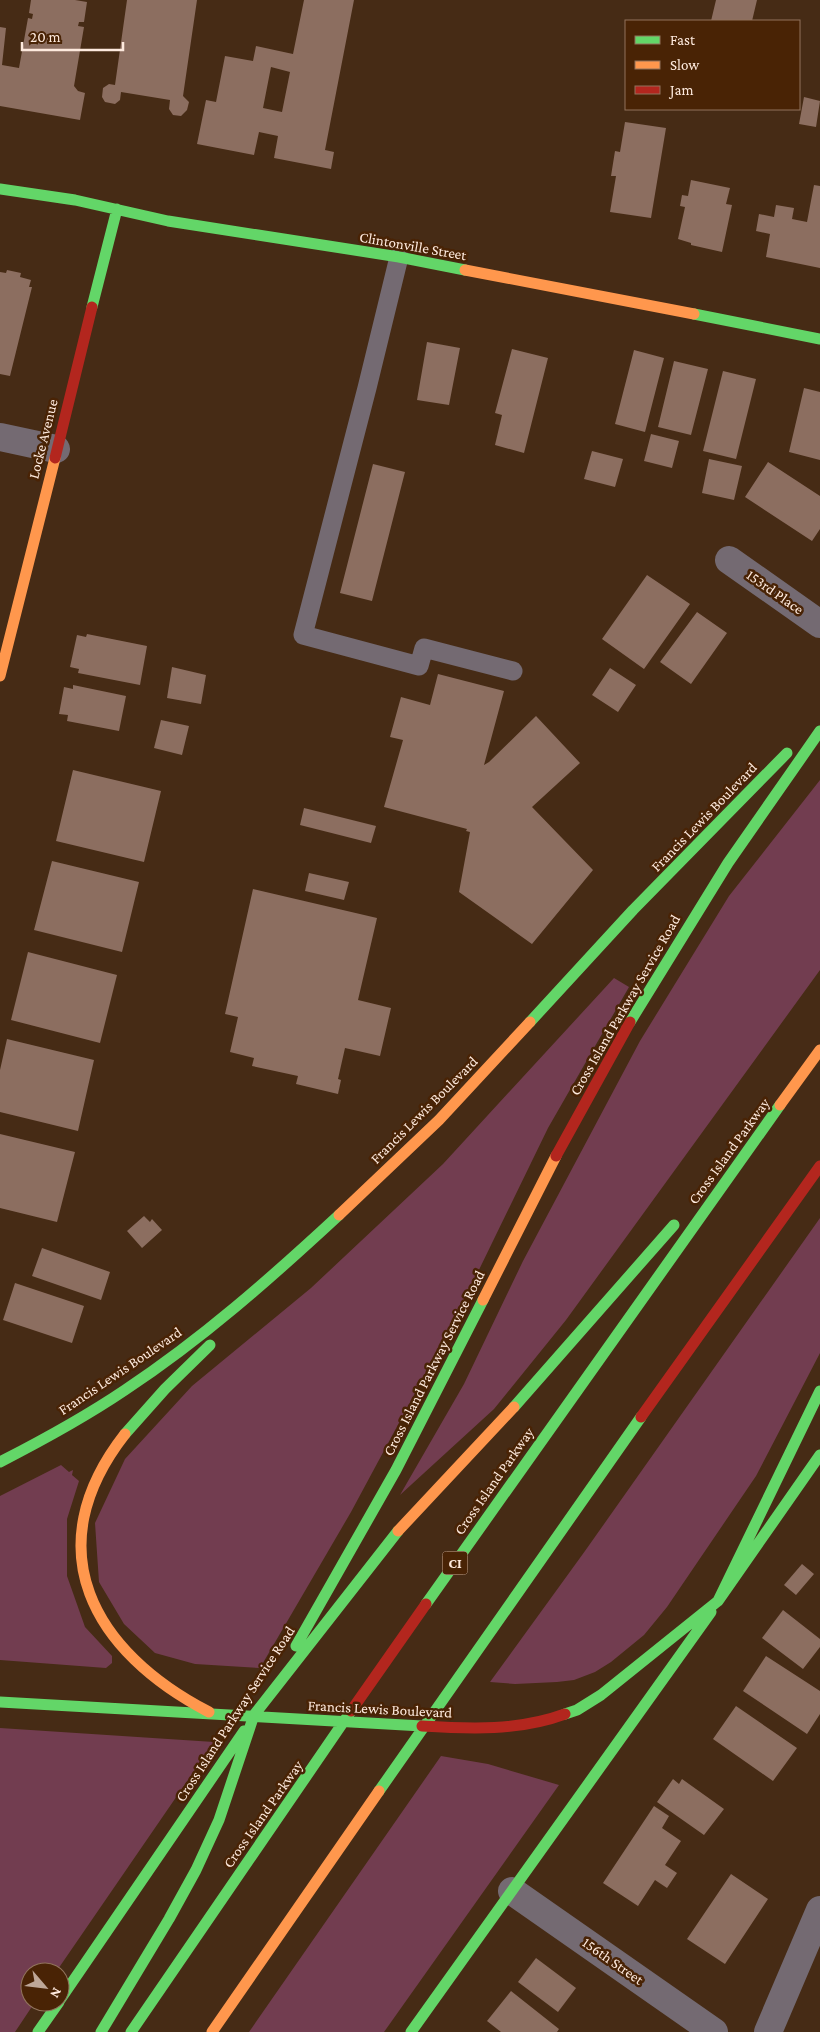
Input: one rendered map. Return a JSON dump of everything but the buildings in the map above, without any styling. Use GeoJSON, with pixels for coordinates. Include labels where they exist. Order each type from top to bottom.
{"type":"FeatureCollection","features":[{"type":"Feature","properties":{"kind":"main road","name":"Clintonville Street"},"geometry":{"type":"LineString","coordinates":[[0,188],[75,200],[168,220],[398,257],[820,339]]}},
{"type":"Feature","properties":{"kind":"main road","name":"Locke Avenue"},"geometry":{"type":"LineString","coordinates":[[0,676],[117,209]]}},
{"type":"Feature","properties":{"kind":"main road","name":"Francis Lewis Boulevard"},"geometry":{"type":"LineString","coordinates":[[0,1462],[107,1401],[155,1369],[243,1302],[330,1224],[457,1101],[620,924],[820,720]]}},
{"type":"Feature","properties":{"kind":"main road","name":"Cross Island Parkway Service Road"},"geometry":{"type":"LineString","coordinates":[[70,1985],[254,1715],[310,1624],[406,1450],[562,1146],[618,1043],[727,864],[820,731]]}},
{"type":"Feature","properties":{"kind":"main road","name":"Cross Island Parkway"},"geometry":{"type":"LineString","coordinates":[[131,2032],[498,1501],[820,1050]]}},
{"type":"Feature","properties":{"kind":"main road"},"geometry":{"type":"LineString","coordinates":[[708,1186],[785,1098]]}},
{"type":"Feature","properties":{"kind":"main road"},"geometry":{"type":"LineString","coordinates":[[212,2032],[542,1555],[820,1166]]}},
{"type":"Feature","properties":{"kind":"main road"},"geometry":{"type":"LineString","coordinates":[[101,2032],[196,1870],[219,1820],[254,1715],[394,1535],[516,1406],[682,1216]]}},
{"type":"Feature","properties":{"kind":"main road"},"geometry":{"type":"LineString","coordinates":[[220,1715],[198,1706],[160,1680],[129,1653],[99,1617],[87,1594],[82,1568],[81,1539],[85,1510],[99,1473],[114,1448],[139,1417],[330,1224]]}},
{"type":"Feature","properties":{"kind":"main road"},"geometry":{"type":"LineString","coordinates":[[718,1601],[820,1391]]}},
{"type":"Feature","properties":{"kind":"main road"},"geometry":{"type":"LineString","coordinates":[[411,2032],[820,1455]]}},
{"type":"Feature","properties":{"kind":"main road","name":"Francis Lewis Boulevard"},"geometry":{"type":"LineString","coordinates":[[0,1702],[460,1728],[522,1726],[549,1720],[577,1710],[600,1695],[718,1601]]}},
{"type":"Feature","properties":{"kind":"main road","name":"Cross Island Parkway Service Road"},"geometry":{"type":"LineString","coordinates":[[38,2032],[52,2012]]}},
{"type":"Feature","properties":{"kind":"street"},"geometry":{"type":"LineString","coordinates":[[0,437],[56,448]]}},
{"type":"Feature","properties":{"kind":"street","name":"153rd Place"},"geometry":{"type":"LineString","coordinates":[[729,560],[820,624]]}},
{"type":"Feature","properties":{"kind":"street","name":"156th Street"},"geometry":{"type":"LineString","coordinates":[[512,1891],[714,2032]]}},
{"type":"Feature","properties":{"kind":"street"},"geometry":{"type":"LineString","coordinates":[[768,2032],[820,1910]]}},
{"type":"Feature","properties":{"kind":"lane"},"geometry":{"type":"LineString","coordinates":[[398,257],[367,388],[303,635],[419,666],[424,648],[513,671]]}},
{"type":"Feature","properties":{"kind":"shaded area"},"geometry":{"type":"Polygon","coordinates":[[[820,780],[820,970],[566,1320],[494,1409],[400,1495],[464,1384],[523,1261],[640,1041],[729,896],[820,780]]]}},
{"type":"Feature","properties":{"kind":"shaded area"},"geometry":{"type":"Polygon","coordinates":[[[614,978],[629,987],[548,1128],[457,1315],[351,1512],[260,1668],[195,1664],[155,1653],[124,1624],[99,1582],[95,1523],[125,1459],[192,1386],[311,1288],[443,1164],[614,978]]]}},
{"type":"Feature","properties":{"kind":"shaded area"},"geometry":{"type":"Polygon","coordinates":[[[820,1218],[820,1353],[756,1476],[667,1607],[644,1635],[611,1662],[595,1672],[574,1680],[557,1682],[515,1684],[490,1682],[585,1551],[820,1218]]]}},
{"type":"Feature","properties":{"kind":"shaded area"},"geometry":{"type":"Polygon","coordinates":[[[61,1465],[69,1472],[73,1470],[72,1475],[79,1481],[67,1519],[67,1576],[85,1627],[112,1656],[112,1663],[106,1668],[0,1660],[0,1496],[61,1465]]]}},
{"type":"Feature","properties":{"kind":"shaded area"},"geometry":{"type":"Polygon","coordinates":[[[0,1728],[214,1742],[63,1962],[20,1962],[20,2012],[28,2012],[15,2032],[0,2032],[0,1728]]]}},
{"type":"Feature","properties":{"kind":"shaded area"},"geometry":{"type":"Polygon","coordinates":[[[441,1756],[488,1764],[559,1785],[384,2032],[249,2032],[441,1756]]]}},
{"type":"Feature","properties":{"kind":"traffic: fast"},"geometry":{"type":"LineString","coordinates":[[0,189],[75,200],[168,221],[399,257],[465,270]]}},
{"type":"Feature","properties":{"kind":"traffic: fast"},"geometry":{"type":"LineString","coordinates":[[92,307],[117,209]]}},
{"type":"Feature","properties":{"kind":"traffic: fast"},"geometry":{"type":"LineString","coordinates":[[694,314],[820,339]]}},
{"type":"Feature","properties":{"kind":"traffic: fast"},"geometry":{"type":"LineString","coordinates":[[630,1022],[728,863],[820,731]]}},
{"type":"Feature","properties":{"kind":"traffic: fast"},"geometry":{"type":"LineString","coordinates":[[530,1022],[633,910],[787,753]]}},
{"type":"Feature","properties":{"kind":"traffic: fast"},"geometry":{"type":"LineString","coordinates":[[426,1604],[780,1105]]}},
{"type":"Feature","properties":{"kind":"traffic: fast"},"geometry":{"type":"LineString","coordinates":[[0,1462],[79,1419],[154,1370],[209,1329],[288,1262],[339,1215]]}},
{"type":"Feature","properties":{"kind":"traffic: fast"},"geometry":{"type":"LineString","coordinates":[[514,1407],[674,1225]]}},
{"type":"Feature","properties":{"kind":"traffic: fast"},"geometry":{"type":"LineString","coordinates":[[296,1646],[396,1470],[483,1300]]}},
{"type":"Feature","properties":{"kind":"traffic: fast"},"geometry":{"type":"LineString","coordinates":[[125,1434],[165,1389],[210,1345]]}},
{"type":"Feature","properties":{"kind":"traffic: fast"},"geometry":{"type":"LineString","coordinates":[[718,1601],[820,1391]]}},
{"type":"Feature","properties":{"kind":"traffic: fast"},"geometry":{"type":"LineString","coordinates":[[379,1791],[641,1417]]}},
{"type":"Feature","properties":{"kind":"traffic: fast"},"geometry":{"type":"LineString","coordinates":[[565,1714],[577,1710],[601,1695],[718,1601],[820,1455]]}},
{"type":"Feature","properties":{"kind":"traffic: fast"},"geometry":{"type":"LineString","coordinates":[[101,2032],[196,1870],[219,1820],[254,1715],[398,1531]]}},
{"type":"Feature","properties":{"kind":"traffic: fast"},"geometry":{"type":"LineString","coordinates":[[411,2032],[711,1612]]}},
{"type":"Feature","properties":{"kind":"traffic: fast"},"geometry":{"type":"LineString","coordinates":[[0,1702],[422,1726]]}},
{"type":"Feature","properties":{"kind":"traffic: fast"},"geometry":{"type":"LineString","coordinates":[[131,2032],[351,1711]]}},
{"type":"Feature","properties":{"kind":"traffic: fast"},"geometry":{"type":"LineString","coordinates":[[70,1985],[244,1731]]}},
{"type":"Feature","properties":{"kind":"traffic: fast"},"geometry":{"type":"LineString","coordinates":[[38,2032],[52,2012]]}},
{"type":"Feature","properties":{"kind":"traffic: slow"},"geometry":{"type":"LineString","coordinates":[[465,270],[694,314]]}},
{"type":"Feature","properties":{"kind":"traffic: slow"},"geometry":{"type":"LineString","coordinates":[[0,676],[55,458]]}},
{"type":"Feature","properties":{"kind":"traffic: slow"},"geometry":{"type":"LineString","coordinates":[[339,1215],[439,1120],[530,1022]]}},
{"type":"Feature","properties":{"kind":"traffic: slow"},"geometry":{"type":"LineString","coordinates":[[780,1105],[820,1050]]}},
{"type":"Feature","properties":{"kind":"traffic: slow"},"geometry":{"type":"LineString","coordinates":[[483,1300],[556,1156]]}},
{"type":"Feature","properties":{"kind":"traffic: slow"},"geometry":{"type":"LineString","coordinates":[[398,1531],[514,1407]]}},
{"type":"Feature","properties":{"kind":"traffic: slow"},"geometry":{"type":"LineString","coordinates":[[125,1434],[98,1477],[84,1518],[81,1557],[90,1594],[108,1628],[134,1659],[168,1688],[209,1712]]}},
{"type":"Feature","properties":{"kind":"traffic: slow"},"geometry":{"type":"LineString","coordinates":[[212,2032],[379,1791]]}},
{"type":"Feature","properties":{"kind":"traffic: jam"},"geometry":{"type":"LineString","coordinates":[[55,458],[92,307]]}},
{"type":"Feature","properties":{"kind":"traffic: jam"},"geometry":{"type":"LineString","coordinates":[[556,1156],[630,1022]]}},
{"type":"Feature","properties":{"kind":"traffic: jam"},"geometry":{"type":"LineString","coordinates":[[641,1417],[820,1166]]}},
{"type":"Feature","properties":{"kind":"traffic: jam"},"geometry":{"type":"LineString","coordinates":[[351,1711],[426,1604]]}},
{"type":"Feature","properties":{"kind":"traffic: jam"},"geometry":{"type":"LineString","coordinates":[[422,1726],[494,1728],[548,1720],[565,1714]]}}]}
